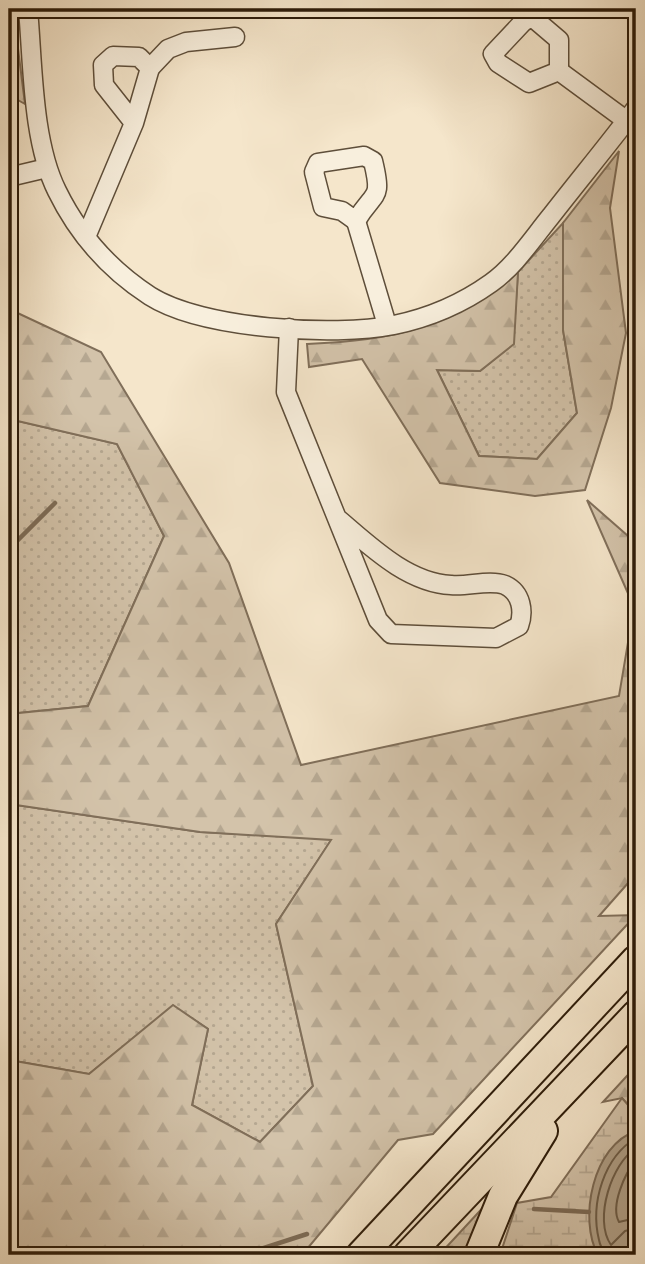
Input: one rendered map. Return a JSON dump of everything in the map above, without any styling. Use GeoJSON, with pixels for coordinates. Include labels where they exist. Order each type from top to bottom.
{"type":"FeatureCollection","features":[{"type":"Feature","properties":{"kind":"highway"},"geometry":{"type":"LineString","coordinates":[[361,1255],[636,960]]}},
{"type":"Feature","properties":{"kind":"highway"},"geometry":{"type":"LineString","coordinates":[[408,1255],[636,1015]]}},
{"type":"Feature","properties":{"kind":"highway"},"geometry":{"type":"LineString","coordinates":[[479,1255],[503,1196],[574,1080]]}},
{"type":"Feature","properties":{"kind":"street"},"geometry":{"type":"LineString","coordinates":[[28,9],[38,116],[47,168],[57,191],[104,261],[152,298],[209,318],[289,328],[387,325],[457,304],[493,281],[527,245],[630,123],[559,71]]}},
{"type":"Feature","properties":{"kind":"street"},"geometry":{"type":"LineString","coordinates":[[86,237],[135,123],[150,68],[168,49],[186,42],[235,37]]}},
{"type":"Feature","properties":{"kind":"street"},"geometry":{"type":"LineString","coordinates":[[135,123],[104,85],[103,65],[113,57],[139,57],[150,68]]}},
{"type":"Feature","properties":{"kind":"street"},"geometry":{"type":"LineString","coordinates":[[9,177],[47,168]]}},
{"type":"Feature","properties":{"kind":"street"},"geometry":{"type":"LineString","coordinates":[[356,221],[387,325]]}},
{"type":"Feature","properties":{"kind":"street"},"geometry":{"type":"LineString","coordinates":[[289,328],[286,392],[378,620],[391,634],[496,638],[519,626],[523,613],[516,595],[505,586],[489,583],[451,586],[419,579],[369,545],[337,518]]}},
{"type":"Feature","properties":{"kind":"green space"},"geometry":{"type":"Polygon","coordinates":[[[9,9],[13,9],[25,104],[9,95],[9,9]]]}},
{"type":"Feature","properties":{"kind":"green space"},"geometry":{"type":"Polygon","coordinates":[[[619,151],[610,208],[626,333],[611,408],[585,490],[535,496],[440,483],[362,359],[309,367],[307,344],[368,339],[419,328],[468,307],[518,272],[514,344],[480,371],[437,370],[479,456],[537,459],[577,413],[563,330],[563,223],[619,151]]]}},
{"type":"Feature","properties":{"kind":"green space"},"geometry":{"type":"Polygon","coordinates":[[[563,223],[563,330],[577,413],[537,459],[479,456],[437,370],[480,371],[513,344],[518,272],[563,223]]]}},
{"type":"Feature","properties":{"kind":"green space"},"geometry":{"type":"Polygon","coordinates":[[[9,309],[101,352],[229,563],[301,765],[619,696],[634,607],[587,500],[636,543],[636,874],[599,916],[636,915],[433,1134],[398,1140],[302,1255],[9,1255],[9,1060],[89,1074],[173,1005],[208,1029],[192,1105],[260,1142],[313,1086],[276,924],[331,840],[200,832],[9,804],[9,714],[88,706],[164,536],[117,444],[9,419],[9,309]]]}},
{"type":"Feature","properties":{"kind":"green space"},"geometry":{"type":"Polygon","coordinates":[[[9,419],[117,444],[164,536],[88,706],[9,714],[9,419]]]}},
{"type":"Feature","properties":{"kind":"green space"},"geometry":{"type":"Polygon","coordinates":[[[9,804],[200,832],[332,839],[276,924],[313,1086],[260,1142],[192,1105],[208,1029],[173,1006],[89,1074],[9,1060],[9,804]]]}},
{"type":"Feature","properties":{"kind":"green space"},"geometry":{"type":"Polygon","coordinates":[[[636,1066],[636,1114],[622,1098],[603,1102],[636,1066]]]}},
{"type":"Feature","properties":{"kind":"green space"},"geometry":{"type":"Polygon","coordinates":[[[622,1098],[636,1114],[636,1255],[500,1255],[517,1203],[551,1197],[622,1098]]]}},
{"type":"Feature","properties":{"kind":"green space"},"geometry":{"type":"Polygon","coordinates":[[[490,1200],[472,1255],[439,1255],[490,1200]]]}},
{"type":"Feature","properties":{"kind":"water"},"geometry":{"type":"Polygon","coordinates":[[[636,1131],[636,1238],[628,1255],[598,1255],[589,1222],[593,1185],[609,1151],[621,1139],[636,1131]]]}},
{"type":"Feature","properties":{"kind":"waterway"},"geometry":{"type":"LineString","coordinates":[[9,549],[55,503]]}},
{"type":"Feature","properties":{"kind":"waterway"},"geometry":{"type":"LineString","coordinates":[[534,1209],[589,1212]]}},
{"type":"Feature","properties":{"kind":"waterway"},"geometry":{"type":"LineString","coordinates":[[242,1255],[307,1234]]}}]}
